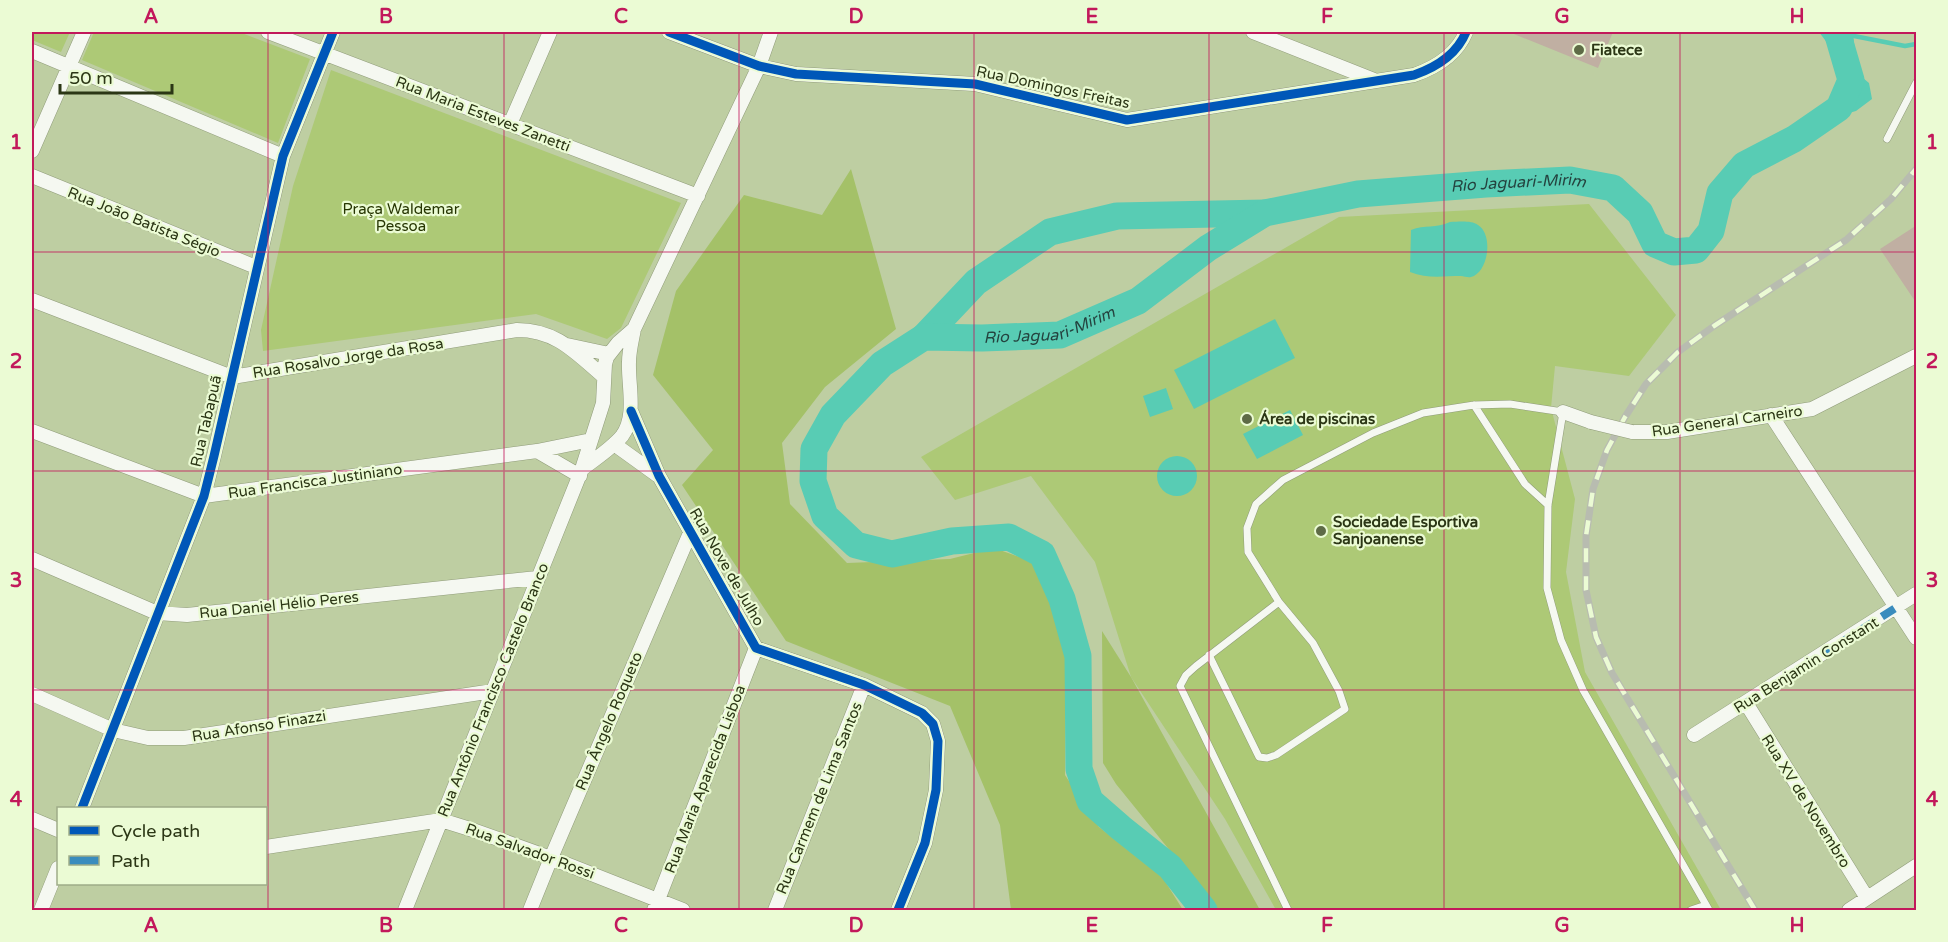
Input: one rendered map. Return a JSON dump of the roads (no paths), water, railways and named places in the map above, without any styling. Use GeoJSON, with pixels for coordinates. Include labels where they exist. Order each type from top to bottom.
{"type":"FeatureCollection","features":[{"type":"Feature","properties":{"kind":"street"},"geometry":{"type":"LineString","coordinates":[[32,151],[84,32]]}},
{"type":"Feature","properties":{"kind":"street","name":"Rua Maria Esteves Zanetti"},"geometry":{"type":"LineString","coordinates":[[268,32],[698,196]]}},
{"type":"Feature","properties":{"kind":"street","name":"Rua Tabapuã"},"geometry":{"type":"LineString","coordinates":[[82,807],[204,496],[283,156],[333,32]]}},
{"type":"Feature","properties":{"kind":"street"},"geometry":{"type":"LineString","coordinates":[[510,124],[550,32]]}},
{"type":"Feature","properties":{"kind":"street","name":"Rua Domingos Freitas"},"geometry":{"type":"LineString","coordinates":[[669,32],[759,66],[796,74],[975,84],[1127,120],[1414,75],[1431,69],[1443,61],[1462,42],[1466,32]]}},
{"type":"Feature","properties":{"kind":"street","name":"Rua Antônio Francisco Castelo Branco"},"geometry":{"type":"LineString","coordinates":[[581,472],[622,435],[631,411],[629,358],[634,329],[759,66],[771,32]]}},
{"type":"Feature","properties":{"kind":"street"},"geometry":{"type":"LineString","coordinates":[[1253,32],[1375,81]]}},
{"type":"Feature","properties":{"kind":"street"},"geometry":{"type":"LineString","coordinates":[[32,51],[283,156]]}},
{"type":"Feature","properties":{"kind":"street","name":"Rua João Batista Ségio"},"geometry":{"type":"LineString","coordinates":[[32,176],[256,267]]}},
{"type":"Feature","properties":{"kind":"street","name":"Rua Rosalvo Jorge da Rosa"},"geometry":{"type":"LineString","coordinates":[[32,300],[232,376],[517,330],[546,333],[566,345],[603,375]]}},
{"type":"Feature","properties":{"kind":"street","name":"Rua Antônio Francisco Castelo Branco"},"geometry":{"type":"LineString","coordinates":[[405,910],[581,472],[603,403],[605,363],[609,354],[634,329]]}},
{"type":"Feature","properties":{"kind":"street","name":"Rua Rosalvo Jorge da Rosa"},"geometry":{"type":"LineString","coordinates":[[566,345],[609,354]]}},
{"type":"Feature","properties":{"kind":"street","name":"Rua General Carneiro"},"geometry":{"type":"LineString","coordinates":[[1563,412],[1591,422],[1632,432],[1667,432],[1812,409],[1917,356]]}},
{"type":"Feature","properties":{"kind":"street","name":"Rua Nove de Julho"},"geometry":{"type":"LineString","coordinates":[[631,411],[658,476],[756,648],[864,685],[922,713],[933,724],[938,741],[936,790],[925,843],[898,910]]}},
{"type":"Feature","properties":{"kind":"street"},"geometry":{"type":"LineString","coordinates":[[1771,415],[1917,638]]}},
{"type":"Feature","properties":{"kind":"street","name":"Rua Francisca Justiniano"},"geometry":{"type":"LineString","coordinates":[[32,431],[204,496],[537,451],[591,440]]}},
{"type":"Feature","properties":{"kind":"street"},"geometry":{"type":"LineString","coordinates":[[614,444],[658,476]]}},
{"type":"Feature","properties":{"kind":"street"},"geometry":{"type":"LineString","coordinates":[[537,451],[581,472]]}},
{"type":"Feature","properties":{"kind":"street","name":"Rua Ângelo Roqueto"},"geometry":{"type":"LineString","coordinates":[[530,910],[690,533]]}},
{"type":"Feature","properties":{"kind":"street","name":"Rua Daniel Hélio Peres"},"geometry":{"type":"LineString","coordinates":[[32,559],[157,613],[187,615],[537,579]]}},
{"type":"Feature","properties":{"kind":"street","name":"Rua Benjamin Constant"},"geometry":{"type":"LineString","coordinates":[[1694,735],[1917,594]]}},
{"type":"Feature","properties":{"kind":"street","name":"Rua Maria Aparecida Lisboa"},"geometry":{"type":"LineString","coordinates":[[656,906],[756,648]]}},
{"type":"Feature","properties":{"kind":"street","name":"Rua Carmem de Lima Santos"},"geometry":{"type":"LineString","coordinates":[[775,910],[864,685]]}},
{"type":"Feature","properties":{"kind":"street","name":"Rua Afonso Finazzi"},"geometry":{"type":"LineString","coordinates":[[32,694],[113,730],[148,738],[184,738],[493,691]]}},
{"type":"Feature","properties":{"kind":"street","name":"Rua XV de Novembro"},"geometry":{"type":"LineString","coordinates":[[1746,703],[1867,898]]}},
{"type":"Feature","properties":{"kind":"street"},"geometry":{"type":"LineString","coordinates":[[32,819],[57,830]]}},
{"type":"Feature","properties":{"kind":"street","name":"Rua Salvador Rossi"},"geometry":{"type":"LineString","coordinates":[[267,847],[441,820],[551,858],[656,906],[682,910]]}},
{"type":"Feature","properties":{"kind":"street"},"geometry":{"type":"LineString","coordinates":[[1849,910],[1917,866]]}},
{"type":"Feature","properties":{"kind":"street"},"geometry":{"type":"LineString","coordinates":[[41,910],[57,870]]}},
{"type":"Feature","properties":{"kind":"lane"},"geometry":{"type":"LineString","coordinates":[[1887,138],[1917,83]]}},
{"type":"Feature","properties":{"kind":"lane"},"geometry":{"type":"LineString","coordinates":[[1209,655],[1259,757],[1267,758],[1276,755],[1345,709],[1339,691],[1313,643],[1279,602],[1248,552],[1246,528],[1256,504],[1283,480],[1373,433],[1423,413],[1474,405],[1510,404],[1563,412],[1548,505],[1548,588],[1561,640],[1583,690],[1708,908],[1691,910]]}},
{"type":"Feature","properties":{"kind":"lane"},"geometry":{"type":"LineString","coordinates":[[1474,405],[1525,484],[1548,505]]}},
{"type":"Feature","properties":{"kind":"lane"},"geometry":{"type":"LineString","coordinates":[[1279,602],[1209,655],[1186,675],[1180,686],[1288,909]]}},
{"type":"Feature","properties":{"kind":"water"},"geometry":{"type":"Polygon","coordinates":[[[1819,32],[1853,32],[1857,73],[1869,83],[1872,99],[1856,111],[1820,121],[1836,88],[1839,68],[1831,48],[1819,32]]]}},
{"type":"Feature","properties":{"kind":"water"},"geometry":{"type":"Polygon","coordinates":[[[1450,222],[1472,222],[1483,230],[1487,253],[1482,269],[1470,277],[1429,276],[1410,272],[1411,230],[1450,222]]]}},
{"type":"Feature","properties":{"kind":"water"},"geometry":{"type":"Polygon","coordinates":[[[1275,319],[1295,358],[1194,409],[1174,370],[1275,319]]]}},
{"type":"Feature","properties":{"kind":"water"},"geometry":{"type":"Polygon","coordinates":[[[1166,388],[1173,409],[1150,417],[1143,396],[1166,388]]]}},
{"type":"Feature","properties":{"kind":"water"},"geometry":{"type":"Polygon","coordinates":[[[1290,410],[1303,435],[1257,459],[1243,434],[1290,410]]]}},
{"type":"Feature","properties":{"kind":"water"},"geometry":{"type":"Polygon","coordinates":[[[1177,456],[1185,457],[1191,462],[1196,468],[1196,484],[1191,490],[1185,495],[1177,496],[1169,495],[1163,490],[1158,484],[1157,476],[1158,468],[1163,462],[1169,457],[1177,456]]]}},
{"type":"Feature","properties":{"kind":"waterway","name":"Rio Jaguari-Mirim"},"geometry":{"type":"LineString","coordinates":[[1204,910],[1170,867],[1090,801],[1079,769],[1078,656],[1062,599],[1042,554],[1009,537],[952,541],[892,554],[856,545],[825,516],[813,481],[814,449],[833,415],[882,364],[924,337],[982,338],[1060,335],[1138,301],[1208,248],[1265,213],[1358,194],[1570,180],[1613,188],[1640,213],[1655,244],[1674,252],[1696,250],[1711,231],[1720,193],[1744,165],[1794,139],[1839,108],[1851,80],[1837,32]]}},
{"type":"Feature","properties":{"kind":"waterway"},"geometry":{"type":"LineString","coordinates":[[1849,35],[1905,46],[1916,44]]}},
{"type":"Feature","properties":{"kind":"waterway"},"geometry":{"type":"LineString","coordinates":[[924,337],[976,282],[1050,232],[1117,216],[1265,213]]}},
{"type":"Feature","properties":{"kind":"railway"},"geometry":{"type":"LineString","coordinates":[[1755,910],[1612,673],[1596,637],[1586,590],[1586,536],[1593,489],[1607,450],[1625,417],[1646,384],[1678,352],[1846,240],[1891,199],[1916,169]]}},
{"type":"Feature","properties":{"kind":"place","name":"Fiatece"},"geometry":{"type":"Point","coordinates":[1579,50]}},
{"type":"Feature","properties":{"kind":"place","name":"Área de piscinas"},"geometry":{"type":"Point","coordinates":[1247,419]}},
{"type":"Feature","properties":{"kind":"place","name":"Sociedade Esportiva Sanjoanense"},"geometry":{"type":"Point","coordinates":[1321,531]}},
{"type":"Feature","properties":{"kind":"park label","name":"Praça Waldemar Pessoa"},"geometry":{"type":"Point","coordinates":[401,218]}}]}
